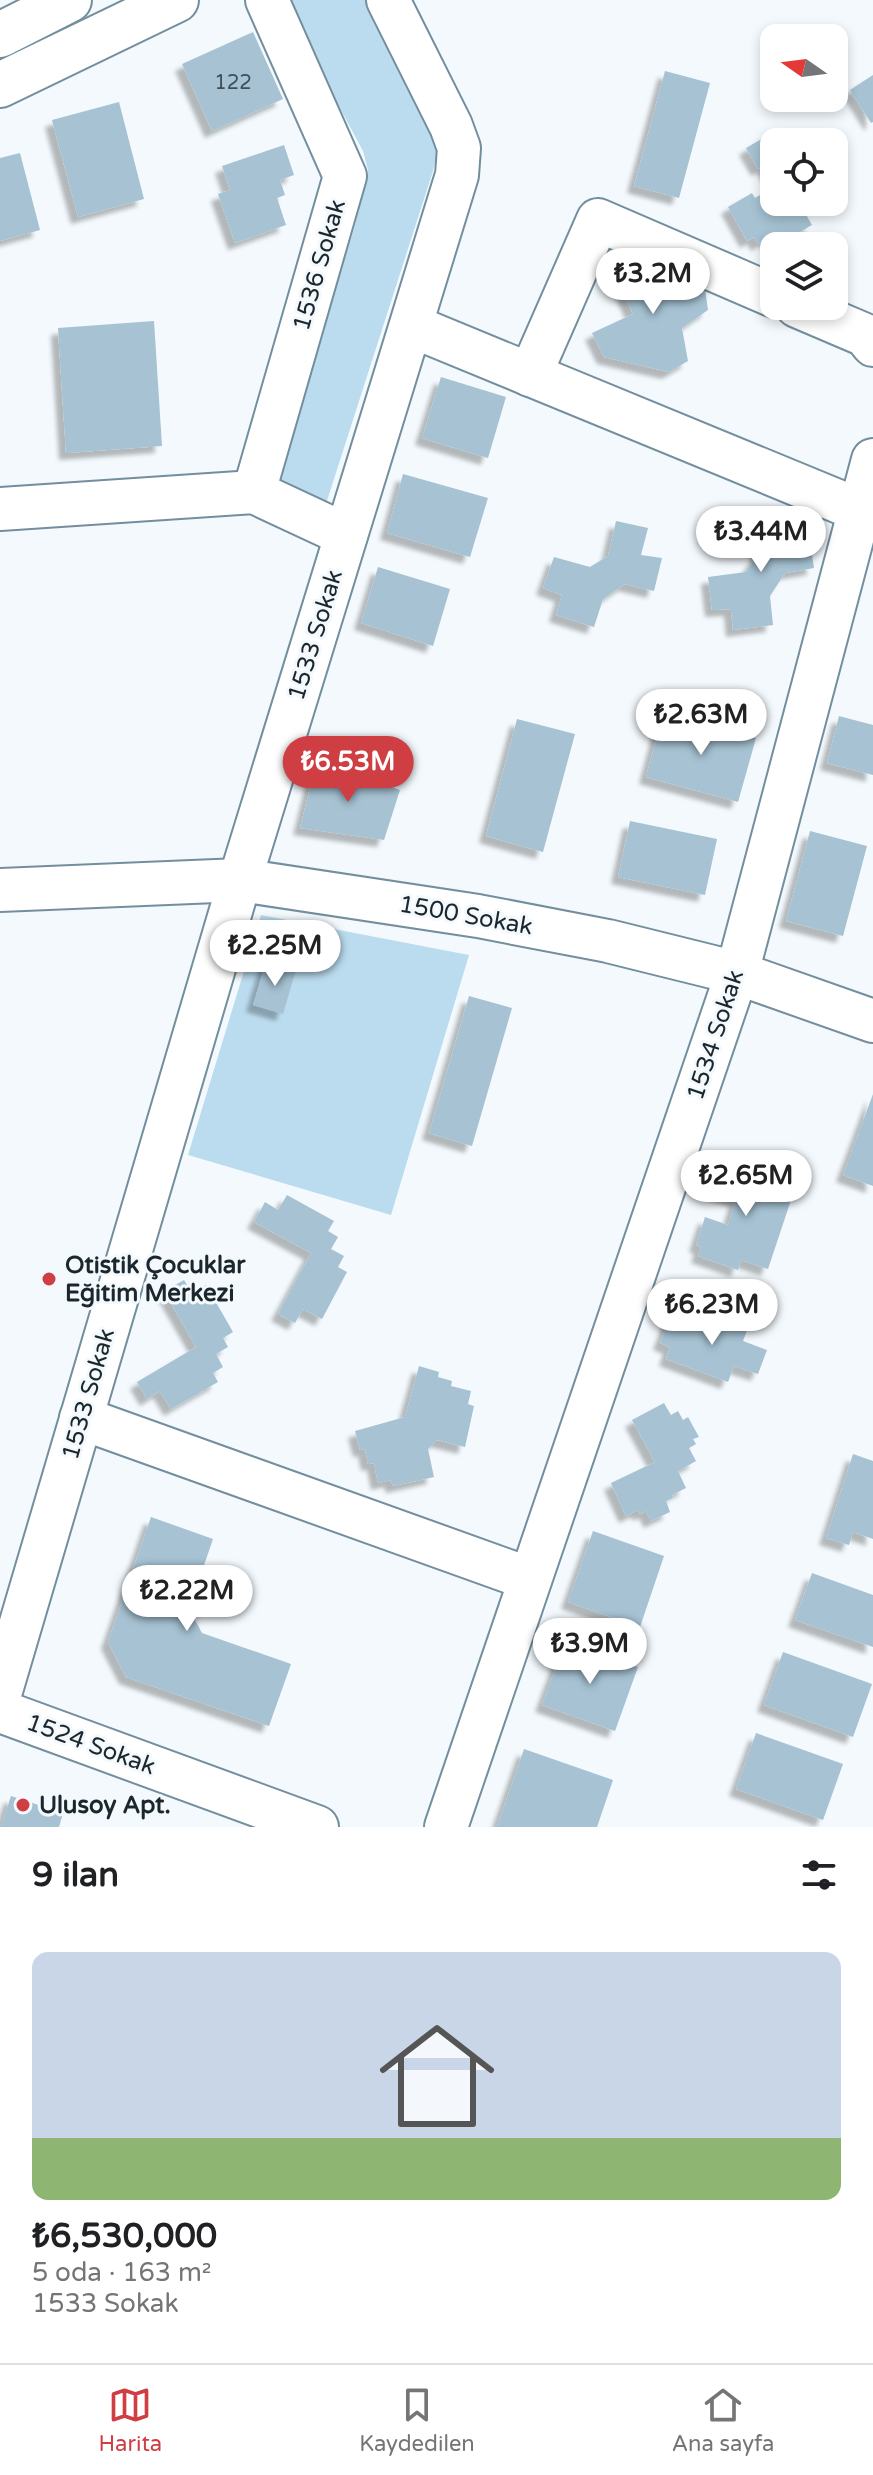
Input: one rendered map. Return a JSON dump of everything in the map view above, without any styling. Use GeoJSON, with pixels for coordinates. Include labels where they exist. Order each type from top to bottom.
{"type":"FeatureCollection","features":[{"type":"Feature","properties":{"kind":"main road"},"geometry":{"type":"LineString","coordinates":[[0,35],[69,0]]}},
{"type":"Feature","properties":{"kind":"main road"},"geometry":{"type":"LineString","coordinates":[[0,85],[176,0]]}},
{"type":"Feature","properties":{"kind":"street","name":"1536 Sokak"},"geometry":{"type":"LineString","coordinates":[[254,492],[345,176],[267,0]]}},
{"type":"Feature","properties":{"kind":"street","name":"1533 Sokak"},"geometry":{"type":"LineString","coordinates":[[0,1694],[240,880],[457,175],[459,148],[451,126],[388,0]]}},
{"type":"Feature","properties":{"kind":"street"},"geometry":{"type":"LineString","coordinates":[[530,375],[598,220],[760,290]]}},
{"type":"Feature","properties":{"kind":"street"},"geometry":{"type":"LineString","coordinates":[[830,320],[865,335],[873,345]]}},
{"type":"Feature","properties":{"kind":"street"},"geometry":{"type":"LineString","coordinates":[[412,326],[859,510]]}},
{"type":"Feature","properties":{"kind":"street","name":"1534 Sokak"},"geometry":{"type":"LineString","coordinates":[[446,1827],[737,973],[873,460]]}},
{"type":"Feature","properties":{"kind":"street"},"geometry":{"type":"LineString","coordinates":[[0,509],[254,492],[346,535]]}},
{"type":"Feature","properties":{"kind":"street","name":"1500 Sokak"},"geometry":{"type":"LineString","coordinates":[[0,890],[240,880],[478,916],[608,941],[737,973],[873,1021]]}},
{"type":"Feature","properties":{"kind":"street"},"geometry":{"type":"LineString","coordinates":[[81,1418],[530,1579]]}},
{"type":"Feature","properties":{"kind":"street","name":"1524 Sokak"},"geometry":{"type":"LineString","coordinates":[[0,1711],[317,1827]]}},
{"type":"Feature","properties":{"kind":"shaded area"},"geometry":{"type":"Polygon","coordinates":[[[289,0],[373,0],[438,146],[433,171],[325,507],[272,487],[354,229],[368,170],[363,151],[289,0]]]}},
{"type":"Feature","properties":{"kind":"shaded area"},"geometry":{"type":"Polygon","coordinates":[[[261,915],[469,955],[391,1215],[188,1155],[261,915]]]}},
{"type":"Feature","properties":{"kind":"building"},"geometry":{"type":"Polygon","coordinates":[[[253,32],[283,99],[212,131],[182,64],[253,32]]]}},
{"type":"Feature","properties":{"kind":"building"},"geometry":{"type":"Polygon","coordinates":[[[665,71],[710,83],[679,198],[634,186],[665,71]]]}},
{"type":"Feature","properties":{"kind":"building"},"geometry":{"type":"Polygon","coordinates":[[[873,75],[873,122],[871,123],[850,90],[873,75]]]}},
{"type":"Feature","properties":{"kind":"building"},"geometry":{"type":"Polygon","coordinates":[[[119,102],[144,199],[78,217],[52,120],[119,102]]]}},
{"type":"Feature","properties":{"kind":"building"},"geometry":{"type":"Polygon","coordinates":[[[760,140],[760,168],[758,169],[746,148],[760,140]]]}},
{"type":"Feature","properties":{"kind":"building"},"geometry":{"type":"Polygon","coordinates":[[[284,145],[294,175],[280,180],[285,195],[277,198],[286,225],[235,243],[218,194],[230,190],[222,166],[284,145]]]}},
{"type":"Feature","properties":{"kind":"building"},"geometry":{"type":"Polygon","coordinates":[[[20,153],[40,230],[0,241],[0,158],[20,153]]]}},
{"type":"Feature","properties":{"kind":"building"},"geometry":{"type":"Polygon","coordinates":[[[752,193],[755,198],[760,195],[760,216],[807,216],[812,225],[800,232],[760,232],[760,243],[754,237],[747,241],[728,207],[752,193]]]}},
{"type":"Feature","properties":{"kind":"building"},"geometry":{"type":"Polygon","coordinates":[[[639,258],[704,282],[708,310],[682,328],[688,361],[669,372],[604,357],[592,333],[633,314],[613,270],[639,258]]]}},
{"type":"Feature","properties":{"kind":"building"},"geometry":{"type":"Polygon","coordinates":[[[154,321],[162,446],[66,453],[58,328],[154,321]]]}},
{"type":"Feature","properties":{"kind":"building"},"geometry":{"type":"Polygon","coordinates":[[[441,377],[506,397],[488,458],[422,438],[441,377]]]}},
{"type":"Feature","properties":{"kind":"building"},"geometry":{"type":"Polygon","coordinates":[[[403,474],[488,498],[470,557],[387,533],[403,474]]]}},
{"type":"Feature","properties":{"kind":"building"},"geometry":{"type":"Polygon","coordinates":[[[784,513],[788,540],[809,535],[814,568],[785,573],[770,596],[773,625],[733,630],[731,609],[712,610],[708,577],[746,572],[758,554],[752,519],[784,513]]]}},
{"type":"Feature","properties":{"kind":"building"},"geometry":{"type":"Polygon","coordinates":[[[616,521],[648,528],[641,555],[662,558],[654,591],[625,584],[603,599],[594,627],[556,615],[562,595],[543,588],[554,557],[590,567],[608,556],[616,521]]]}},
{"type":"Feature","properties":{"kind":"building"},"geometry":{"type":"Polygon","coordinates":[[[378,567],[450,589],[433,646],[361,623],[378,567]]]}},
{"type":"Feature","properties":{"kind":"building"},"geometry":{"type":"Polygon","coordinates":[[[663,713],[756,738],[738,802],[646,777],[663,713]]]}},
{"type":"Feature","properties":{"kind":"building"},"geometry":{"type":"Polygon","coordinates":[[[839,716],[873,725],[873,775],[827,763],[839,716]]]}},
{"type":"Feature","properties":{"kind":"building"},"geometry":{"type":"Polygon","coordinates":[[[517,719],[575,734],[543,852],[486,836],[517,719]]]}},
{"type":"Feature","properties":{"kind":"building"},"geometry":{"type":"Polygon","coordinates":[[[317,760],[400,790],[384,840],[300,828],[317,760]]]}},
{"type":"Feature","properties":{"kind":"building"},"geometry":{"type":"Polygon","coordinates":[[[630,821],[717,839],[705,895],[618,877],[630,821]]]}},
{"type":"Feature","properties":{"kind":"building"},"geometry":{"type":"Polygon","coordinates":[[[810,831],[867,846],[843,936],[786,921],[810,831]]]}},
{"type":"Feature","properties":{"kind":"building"},"geometry":{"type":"Polygon","coordinates":[[[266,962],[296,970],[283,1014],[253,1005],[266,962]]]}},
{"type":"Feature","properties":{"kind":"building"},"geometry":{"type":"Polygon","coordinates":[[[469,996],[512,1008],[472,1146],[429,1133],[469,996]]]}},
{"type":"Feature","properties":{"kind":"building"},"geometry":{"type":"Polygon","coordinates":[[[873,1094],[873,1186],[843,1175],[873,1094]]]}},
{"type":"Feature","properties":{"kind":"building"},"geometry":{"type":"Polygon","coordinates":[[[731,1157],[771,1171],[767,1182],[794,1191],[768,1269],[741,1260],[738,1270],[698,1256],[701,1247],[696,1245],[705,1217],[728,1225],[736,1200],[713,1192],[722,1167],[727,1168],[731,1157]]]}},
{"type":"Feature","properties":{"kind":"building"},"geometry":{"type":"Polygon","coordinates":[[[287,1195],[334,1221],[328,1231],[338,1237],[331,1249],[344,1256],[338,1267],[347,1272],[322,1319],[303,1309],[295,1323],[278,1314],[311,1253],[254,1222],[265,1202],[278,1210],[287,1195]]]}},
{"type":"Feature","properties":{"kind":"building"},"geometry":{"type":"Polygon","coordinates":[[[184,1280],[192,1293],[206,1285],[233,1332],[223,1338],[228,1347],[216,1354],[223,1367],[213,1373],[218,1382],[171,1409],[160,1391],[147,1399],[137,1382],[196,1347],[164,1291],[184,1280]]]}},
{"type":"Feature","properties":{"kind":"building"},"geometry":{"type":"Polygon","coordinates":[[[671,1314],[712,1329],[719,1314],[749,1325],[743,1341],[767,1350],[758,1374],[734,1366],[728,1382],[666,1359],[670,1347],[660,1343],[671,1314]]]}},
{"type":"Feature","properties":{"kind":"building"},"geometry":{"type":"Polygon","coordinates":[[[419,1366],[439,1372],[438,1377],[452,1381],[451,1386],[471,1391],[468,1404],[474,1406],[465,1447],[437,1440],[428,1449],[434,1477],[393,1486],[391,1480],[378,1483],[374,1463],[368,1464],[365,1449],[360,1450],[355,1431],[405,1417],[419,1366]]]}},
{"type":"Feature","properties":{"kind":"building"},"geometry":{"type":"Polygon","coordinates":[[[664,1403],[671,1415],[678,1411],[683,1420],[688,1417],[699,1437],[693,1439],[696,1444],[689,1448],[696,1461],[678,1471],[686,1488],[666,1501],[670,1512],[651,1521],[646,1511],[640,1514],[638,1510],[626,1516],[611,1483],[655,1462],[632,1420],[664,1403]]]}},
{"type":"Feature","properties":{"kind":"building"},"geometry":{"type":"Polygon","coordinates":[[[853,1454],[873,1461],[873,1539],[853,1532],[849,1545],[826,1538],[853,1454]]]}},
{"type":"Feature","properties":{"kind":"building"},"geometry":{"type":"Polygon","coordinates":[[[151,1517],[213,1539],[189,1609],[202,1633],[291,1664],[269,1726],[126,1677],[108,1642],[151,1517]]]}},
{"type":"Feature","properties":{"kind":"building"},"geometry":{"type":"Polygon","coordinates":[[[593,1531],[664,1556],[640,1627],[568,1602],[593,1531]]]}},
{"type":"Feature","properties":{"kind":"building"},"geometry":{"type":"Polygon","coordinates":[[[812,1573],[873,1595],[873,1647],[795,1620],[812,1573]]]}},
{"type":"Feature","properties":{"kind":"building"},"geometry":{"type":"Polygon","coordinates":[[[566,1640],[638,1667],[615,1731],[542,1705],[566,1640]]]}},
{"type":"Feature","properties":{"kind":"building"},"geometry":{"type":"Polygon","coordinates":[[[783,1652],[872,1684],[853,1737],[764,1705],[783,1652]]]}},
{"type":"Feature","properties":{"kind":"building"},"geometry":{"type":"Polygon","coordinates":[[[756,1733],[843,1764],[823,1820],[736,1789],[756,1733]]]}},
{"type":"Feature","properties":{"kind":"building"},"geometry":{"type":"Polygon","coordinates":[[[524,1749],[613,1780],[597,1827],[497,1827],[524,1749]]]}},
{"type":"Feature","properties":{"kind":"building","name":"Ulusoy Apt."},"geometry":{"type":"Polygon","coordinates":[[[11,1796],[63,1813],[59,1827],[1,1827],[11,1796]]]}},
{"type":"Feature","properties":{"kind":"place","name":"Otistik Çocuklar Eğitim Merkezi"},"geometry":{"type":"Point","coordinates":[49,1279]}},
{"type":"Feature","properties":{"kind":"place","name":"Ulusoy Apt."},"geometry":{"type":"Point","coordinates":[23,1805]}}]}
